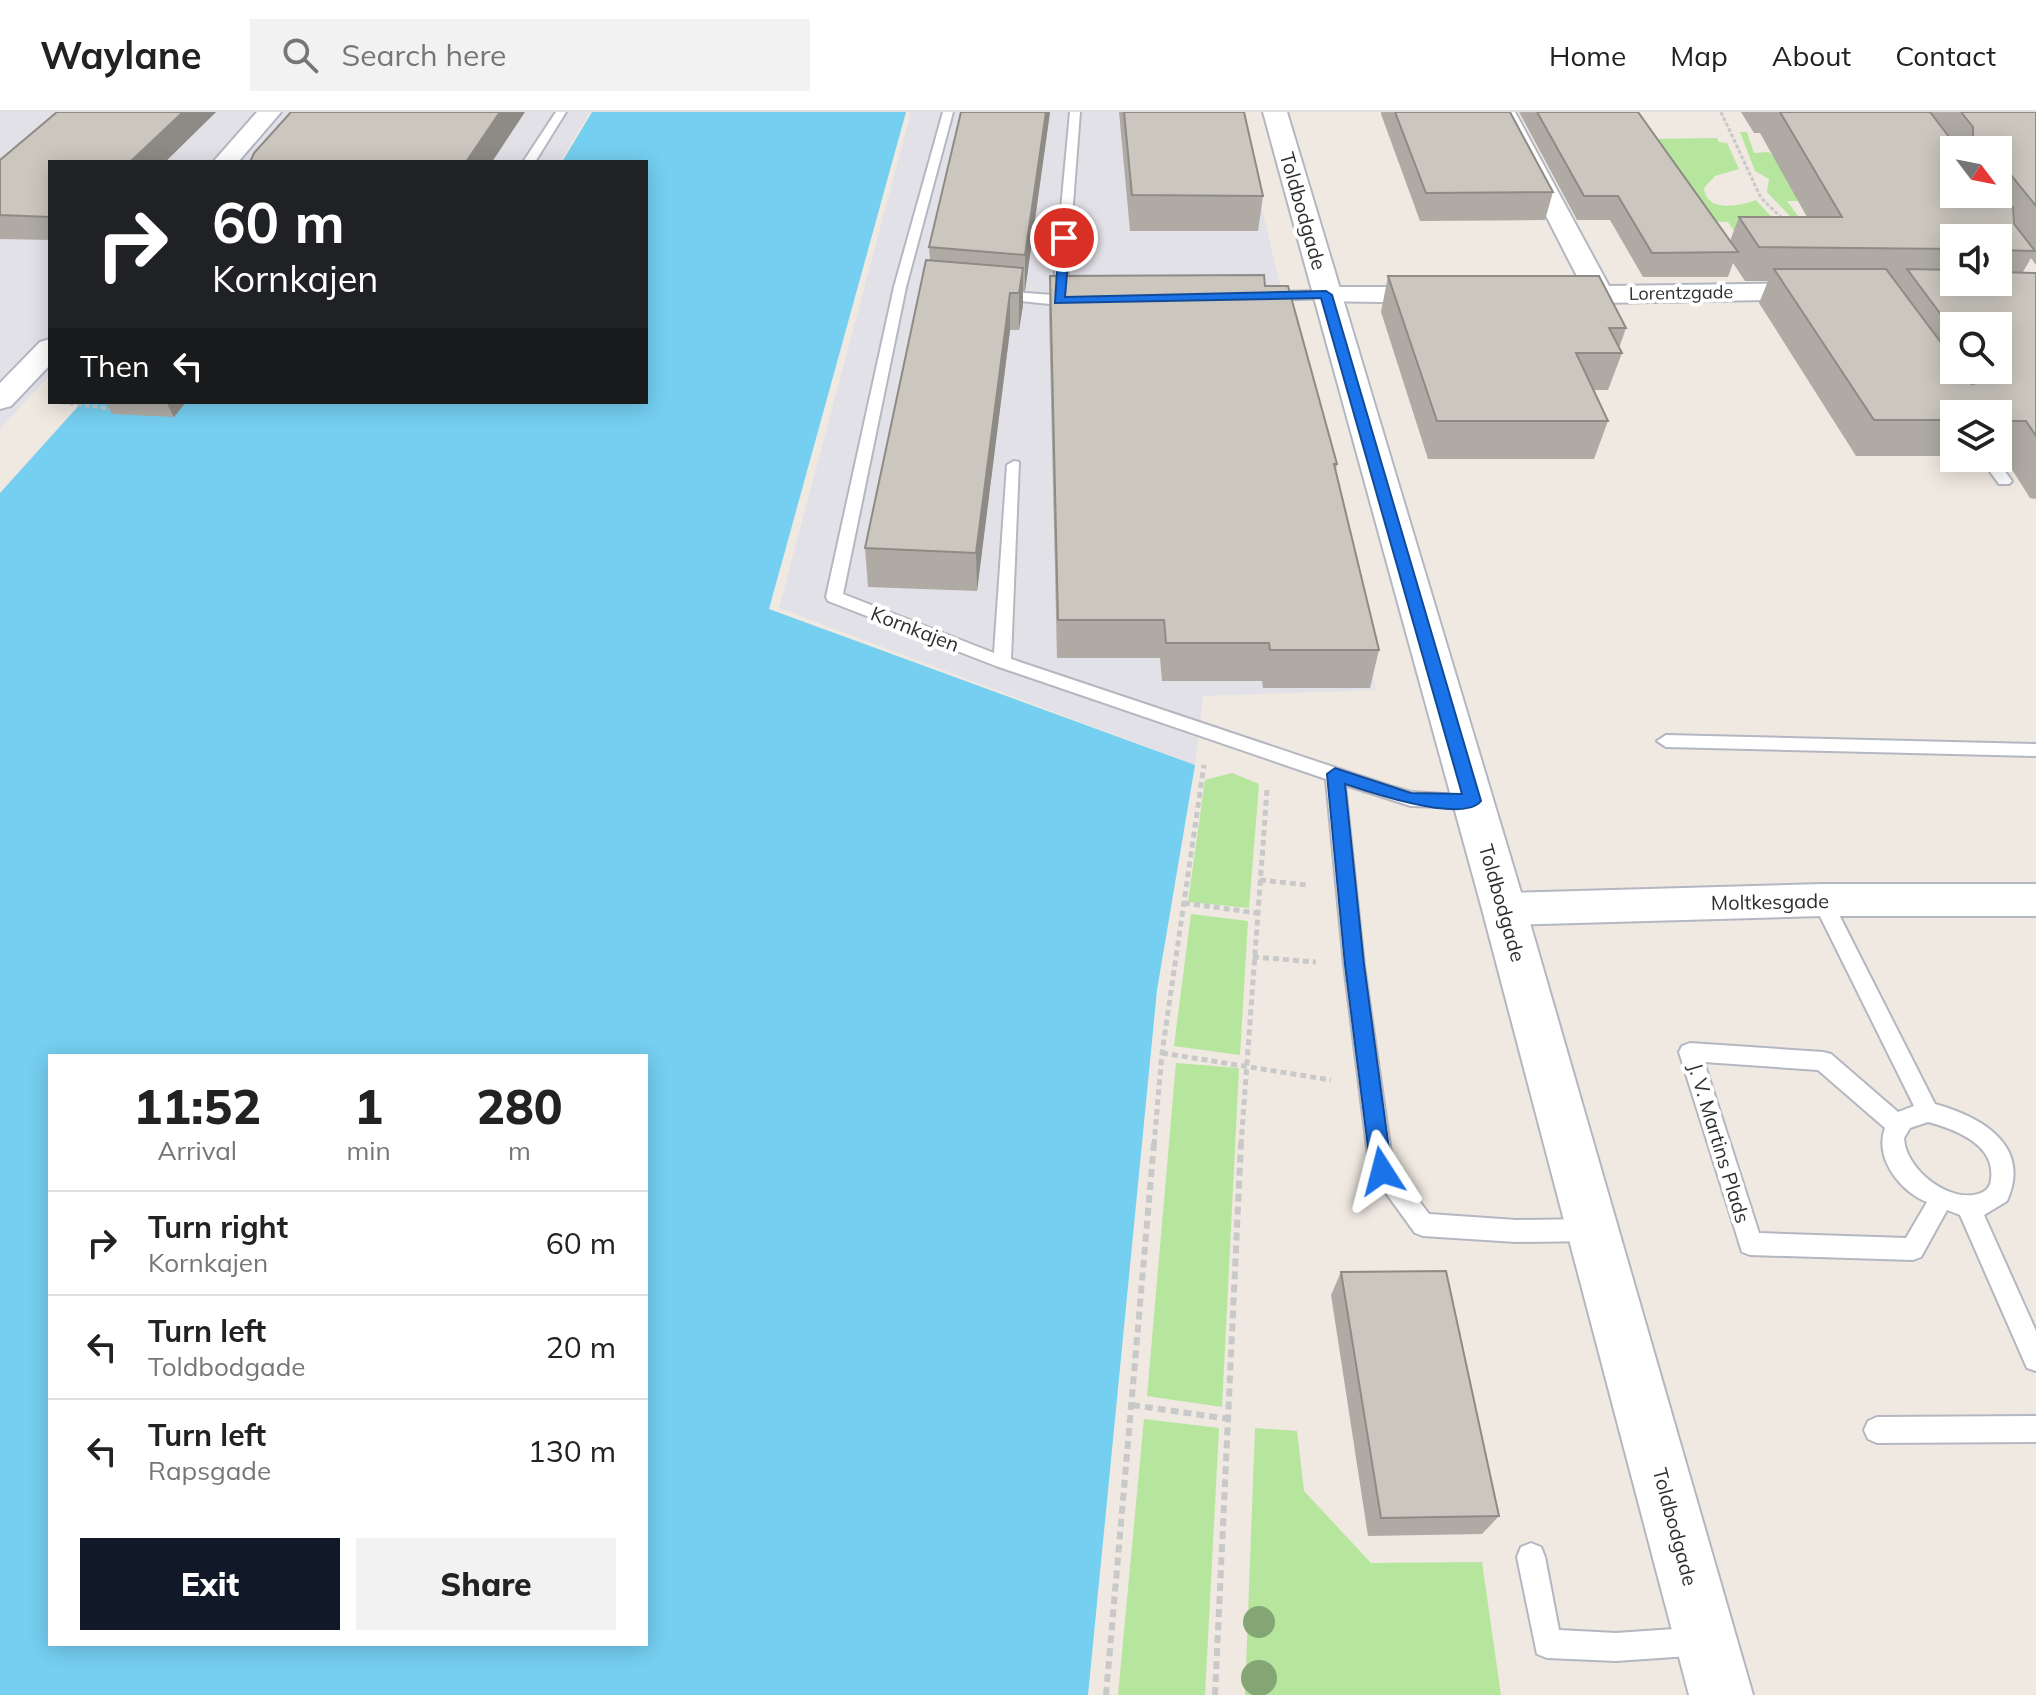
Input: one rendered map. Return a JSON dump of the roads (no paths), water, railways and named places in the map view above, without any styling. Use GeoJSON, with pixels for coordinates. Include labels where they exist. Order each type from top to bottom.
{"type":"FeatureCollection","features":[{"type":"Feature","properties":{"kind":"street"},"geometry":{"type":"LineString","coordinates":[[227,160],[270,112]]}},
{"type":"Feature","properties":{"kind":"street","name":"Toldbodgade"},"geometry":{"type":"LineString","coordinates":[[1275,112],[1504,909],[1721,1695]]}},
{"type":"Feature","properties":{"kind":"street"},"geometry":{"type":"LineString","coordinates":[[1504,112],[1600,295]]}},
{"type":"Feature","properties":{"kind":"street","name":"Lorentzgade"},"geometry":{"type":"LineString","coordinates":[[1520,295],[1844,291]]}},
{"type":"Feature","properties":{"kind":"street"},"geometry":{"type":"LineString","coordinates":[[1326,295],[1473,295]]}},
{"type":"Feature","properties":{"kind":"street"},"geometry":{"type":"LineString","coordinates":[[0,400],[48,350]]}},
{"type":"Feature","properties":{"kind":"street","name":"Moltkesgade"},"geometry":{"type":"LineString","coordinates":[[1504,909],[1822,900],[2036,900]]}},
{"type":"Feature","properties":{"kind":"lane"},"geometry":{"type":"LineString","coordinates":[[530,160],[561,112]]}},
{"type":"Feature","properties":{"kind":"lane","name":"Kornkajen"},"geometry":{"type":"LineString","coordinates":[[948,112],[834,597],[1002,662],[1411,799],[1472,801]]}},
{"type":"Feature","properties":{"kind":"lane"},"geometry":{"type":"LineString","coordinates":[[1059,301],[1075,112]]}},
{"type":"Feature","properties":{"kind":"lane"},"geometry":{"type":"LineString","coordinates":[[980,294],[1059,301],[1089,300]]}},
{"type":"Feature","properties":{"kind":"lane"},"geometry":{"type":"LineString","coordinates":[[1258,296],[1326,295]]}},
{"type":"Feature","properties":{"kind":"lane"},"geometry":{"type":"LineString","coordinates":[[1002,662],[1014,465]]}},
{"type":"Feature","properties":{"kind":"lane"},"geometry":{"type":"LineString","coordinates":[[1997,472],[2004,481]]}},
{"type":"Feature","properties":{"kind":"lane"},"geometry":{"type":"LineString","coordinates":[[1666,741],[2036,750]]}},
{"type":"Feature","properties":{"kind":"lane"},"geometry":{"type":"LineString","coordinates":[[1335,774],[1354,965],[1382,1171],[1423,1225],[1516,1231],[1593,1230]]}},
{"type":"Feature","properties":{"kind":"lane"},"geometry":{"type":"LineString","coordinates":[[1822,900],[1928,1112]]}},
{"type":"Feature","properties":{"kind":"lane","name":"J. V. Martins Plads"},"geometry":{"type":"LineString","coordinates":[[1897,1125],[1823,1061],[1690,1052],[1750,1244],[1913,1249],[1941,1199]]}},
{"type":"Feature","properties":{"kind":"lane"},"geometry":{"type":"LineString","coordinates":[[1928,1112],[1945,1114],[1981,1133],[1995,1146],[2003,1161],[2004,1188],[1996,1198],[1984,1204],[1968,1206],[1941,1199],[1910,1178],[1900,1164],[1893,1136],[1897,1125],[1905,1118],[1928,1112]]}},
{"type":"Feature","properties":{"kind":"lane"},"geometry":{"type":"LineString","coordinates":[[1968,1206],[2036,1359]]}},
{"type":"Feature","properties":{"kind":"lane"},"geometry":{"type":"LineString","coordinates":[[1877,1430],[2036,1429]]}},
{"type":"Feature","properties":{"kind":"lane"},"geometry":{"type":"LineString","coordinates":[[1531,1557],[1547,1644],[1616,1647],[1707,1641]]}},
{"type":"Feature","properties":{"kind":"water"},"geometry":{"type":"Polygon","coordinates":[[[592,112],[906,112],[769,609],[1195,765],[1157,990],[1088,1695],[0,1695],[0,493],[80,404],[648,404],[648,160],[563,160],[592,112]]]}}]}
